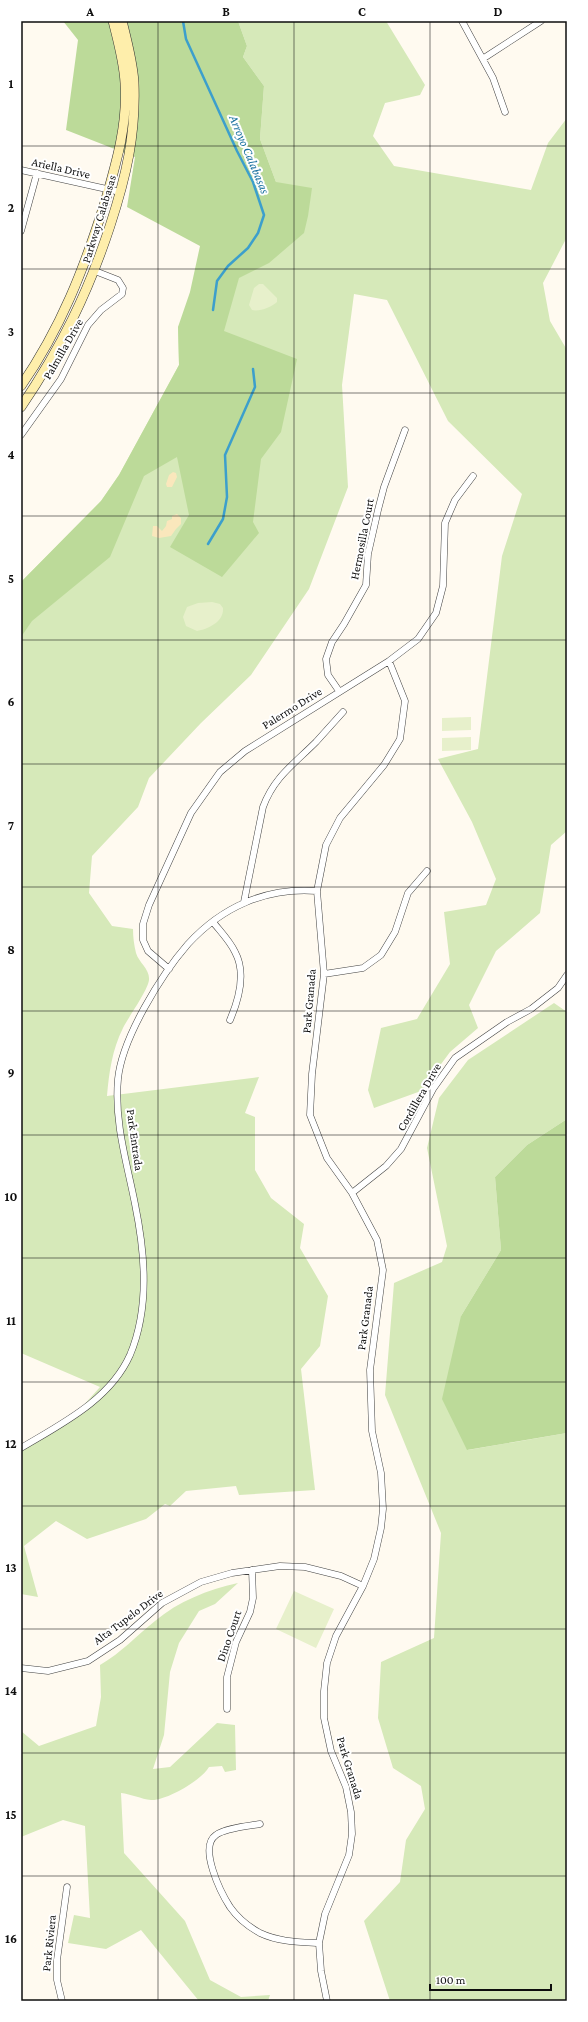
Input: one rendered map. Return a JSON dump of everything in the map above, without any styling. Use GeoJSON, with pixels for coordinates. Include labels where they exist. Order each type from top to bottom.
{"type":"FeatureCollection","features":[{"type":"Feature","properties":{"kind":"street","name":"Parkway Calabasas"},"geometry":{"type":"LineString","coordinates":[[21,386],[50,341],[85,266],[108,190],[124,120],[125,84],[121,51],[113,21]]}},
{"type":"Feature","properties":{"kind":"street","name":"Parkway Calabasas"},"geometry":{"type":"LineString","coordinates":[[21,406],[44,374],[72,323],[96,271],[129,162],[134,117],[134,82],[122,21]]}},
{"type":"Feature","properties":{"kind":"street"},"geometry":{"type":"LineString","coordinates":[[462,21],[484,58],[505,112]]}},
{"type":"Feature","properties":{"kind":"street"},"geometry":{"type":"LineString","coordinates":[[484,58],[541,21]]}},
{"type":"Feature","properties":{"kind":"street","name":"Ariella Drive"},"geometry":{"type":"LineString","coordinates":[[21,170],[120,192]]}},
{"type":"Feature","properties":{"kind":"street"},"geometry":{"type":"LineString","coordinates":[[21,231],[37,173]]}},
{"type":"Feature","properties":{"kind":"street"},"geometry":{"type":"LineString","coordinates":[[85,266],[96,271]]}},
{"type":"Feature","properties":{"kind":"street","name":"Palmilla Drive"},"geometry":{"type":"LineString","coordinates":[[21,434],[61,379],[88,325],[101,310],[122,294],[123,288],[118,280],[96,271]]}},
{"type":"Feature","properties":{"kind":"street","name":"Hermosilla Court"},"geometry":{"type":"LineString","coordinates":[[339,691],[328,675],[326,659],[332,642],[344,624],[366,584],[368,554],[378,510],[384,487],[405,430]]}},
{"type":"Feature","properties":{"kind":"street","name":"Palermo Drive"},"geometry":{"type":"LineString","coordinates":[[169,969],[148,951],[143,940],[143,924],[149,905],[191,813],[220,772],[245,751],[388,661],[418,639],[436,613],[443,586],[445,523],[455,500],[473,476]]}},
{"type":"Feature","properties":{"kind":"street","name":"Park Granada"},"geometry":{"type":"LineString","coordinates":[[327,2001],[321,1971],[319,1943],[325,1914],[349,1855],[352,1834],[351,1812],[346,1788],[331,1751],[324,1718],[324,1690],[327,1663],[336,1636],[363,1586],[374,1559],[383,1509],[381,1473],[372,1431],[370,1370],[383,1270],[377,1240],[352,1193],[327,1158],[310,1115],[312,1074],[324,974],[317,891],[326,845],[340,818],[384,765],[400,739],[405,701],[388,661]]}},
{"type":"Feature","properties":{"kind":"street"},"geometry":{"type":"LineString","coordinates":[[244,902],[263,807],[267,796],[280,776],[316,742],[344,712]]}},
{"type":"Feature","properties":{"kind":"street"},"geometry":{"type":"LineString","coordinates":[[324,974],[363,968],[382,955],[395,932],[408,893],[427,872]]}},
{"type":"Feature","properties":{"kind":"street","name":"Park Entrada"},"geometry":{"type":"LineString","coordinates":[[21,1448],[73,1417],[101,1395],[123,1369],[135,1338],[144,1297],[144,1277],[136,1206],[124,1155],[118,1119],[118,1078],[125,1048],[157,987],[169,969],[195,937],[232,908],[257,896],[279,891],[298,889],[317,891]]}},
{"type":"Feature","properties":{"kind":"street"},"geometry":{"type":"LineString","coordinates":[[213,922],[235,951],[242,968],[237,1004],[230,1020]]}},
{"type":"Feature","properties":{"kind":"street","name":"Cordillera Drive"},"geometry":{"type":"LineString","coordinates":[[352,1193],[386,1166],[401,1148],[433,1089],[455,1058],[507,1022],[532,1009],[558,988],[567,975]]}},
{"type":"Feature","properties":{"kind":"street","name":"Alta Tupelo Drive"},"geometry":{"type":"LineString","coordinates":[[21,1668],[48,1671],[88,1661],[120,1640],[162,1603],[201,1582],[252,1570],[280,1566],[305,1567],[341,1576],[363,1586]]}},
{"type":"Feature","properties":{"kind":"street","name":"Dino Court"},"geometry":{"type":"LineString","coordinates":[[227,1709],[228,1677],[236,1642],[250,1612],[253,1598],[252,1570]]}},
{"type":"Feature","properties":{"kind":"street"},"geometry":{"type":"LineString","coordinates":[[260,1824],[216,1835],[209,1842],[208,1854],[222,1892],[231,1908],[244,1922],[259,1932],[274,1938],[293,1942],[319,1943]]}},
{"type":"Feature","properties":{"kind":"street","name":"Park Riviera"},"geometry":{"type":"LineString","coordinates":[[62,2001],[57,1980],[57,1960],[67,1887]]}},
{"type":"Feature","properties":{"kind":"green space"},"geometry":{"type":"Polygon","coordinates":[[[63,21],[238,21],[247,46],[243,57],[264,86],[260,139],[276,182],[312,188],[304,233],[269,263],[239,278],[224,331],[297,359],[281,432],[261,459],[253,522],[259,533],[222,577],[170,547],[189,515],[177,457],[144,476],[110,557],[32,621],[21,637],[21,582],[101,501],[119,475],[179,365],[178,327],[190,292],[200,246],[127,207],[135,157],[66,130],[78,40],[63,21]]]}},
{"type":"Feature","properties":{"kind":"green space"},"geometry":{"type":"Polygon","coordinates":[[[238,21],[386,21],[425,85],[420,95],[385,103],[373,136],[394,166],[531,190],[548,143],[567,118],[567,237],[543,283],[550,321],[567,350],[567,831],[551,845],[540,913],[496,951],[469,1005],[478,1028],[450,1052],[421,1091],[374,1108],[368,1090],[381,1028],[417,1019],[450,964],[444,912],[486,905],[496,879],[472,822],[438,759],[478,749],[502,556],[522,494],[448,421],[387,300],[354,294],[342,385],[348,487],[309,589],[251,675],[201,723],[149,778],[138,807],[92,856],[89,893],[112,926],[133,929],[136,953],[149,976],[148,985],[119,1036],[110,1070],[107,1096],[259,1077],[245,1113],[255,1117],[255,1170],[271,1198],[304,1224],[300,1248],[328,1296],[320,1346],[301,1369],[315,1490],[239,1495],[236,1486],[186,1491],[170,1506],[165,1504],[146,1519],[87,1539],[56,1521],[24,1546],[38,1597],[21,1594],[21,1448],[73,1417],[100,1387],[21,1353],[21,582],[101,501],[119,475],[179,365],[178,327],[276,182],[260,139],[264,86],[243,57],[247,46],[238,21]]]}},
{"type":"Feature","properties":{"kind":"green space"},"geometry":{"type":"Polygon","coordinates":[[[259,284],[263,284],[277,298],[277,302],[265,309],[252,310],[249,305],[254,288],[259,284]]]}},
{"type":"Feature","properties":{"kind":"green space"},"geometry":{"type":"Polygon","coordinates":[[[212,602],[220,604],[223,608],[223,613],[218,621],[206,629],[197,631],[186,626],[183,617],[187,607],[198,603],[212,602]]]}},
{"type":"Feature","properties":{"kind":"green space"},"geometry":{"type":"Polygon","coordinates":[[[471,717],[471,730],[442,731],[442,718],[471,717]]]}},
{"type":"Feature","properties":{"kind":"green space"},"geometry":{"type":"Polygon","coordinates":[[[471,737],[471,750],[442,751],[442,738],[471,737]]]}},
{"type":"Feature","properties":{"kind":"green space"},"geometry":{"type":"Polygon","coordinates":[[[554,1003],[567,1012],[567,1119],[527,1145],[495,1177],[501,1250],[461,1316],[468,1450],[567,1433],[567,2001],[390,2001],[364,1921],[400,1882],[406,1840],[425,1809],[421,1786],[393,1768],[378,1718],[381,1662],[434,1638],[441,1533],[385,1395],[394,1283],[442,1262],[447,1246],[427,1148],[439,1098],[468,1060],[554,1003]]]}},
{"type":"Feature","properties":{"kind":"green space"},"geometry":{"type":"Polygon","coordinates":[[[567,1119],[567,1433],[467,1450],[442,1399],[461,1316],[501,1250],[495,1177],[527,1145],[567,1119]]]}},
{"type":"Feature","properties":{"kind":"green space"},"geometry":{"type":"Polygon","coordinates":[[[238,1583],[215,1604],[199,1611],[179,1643],[170,1672],[164,1735],[153,1769],[170,1767],[217,1723],[235,1725],[236,1770],[225,1772],[222,1766],[209,1767],[199,1778],[183,1789],[158,1799],[151,1800],[121,1793],[124,1853],[185,1921],[210,1980],[241,1997],[270,1995],[268,2001],[199,2001],[141,1930],[106,1949],[68,1943],[74,1915],[90,1918],[85,1826],[63,1820],[21,1837],[21,1731],[39,1746],[96,1726],[101,1697],[100,1665],[115,1655],[164,1614],[184,1602],[215,1589],[238,1583]]]}},
{"type":"Feature","properties":{"kind":"green space"},"geometry":{"type":"Polygon","coordinates":[[[294,1591],[334,1609],[316,1648],[276,1629],[294,1591]]]}},
{"type":"Feature","properties":{"kind":"sand"},"geometry":{"type":"Polygon","coordinates":[[[173,472],[176,473],[177,477],[172,487],[167,487],[166,484],[169,475],[173,472]]]}},
{"type":"Feature","properties":{"kind":"sand"},"geometry":{"type":"Polygon","coordinates":[[[177,514],[181,518],[181,524],[171,536],[159,538],[152,536],[153,526],[157,526],[162,531],[166,526],[167,521],[172,519],[172,516],[177,514]]]}},
{"type":"Feature","properties":{"kind":"waterway","name":"Arroyo Calabasas"},"geometry":{"type":"LineString","coordinates":[[183,21],[186,39],[237,151],[253,182],[264,215],[258,233],[248,248],[228,266],[217,281],[213,310]]}},
{"type":"Feature","properties":{"kind":"waterway","name":"Arroyo Calabasas"},"geometry":{"type":"LineString","coordinates":[[208,544],[223,519],[227,497],[225,455],[255,387],[253,369]]}}]}
